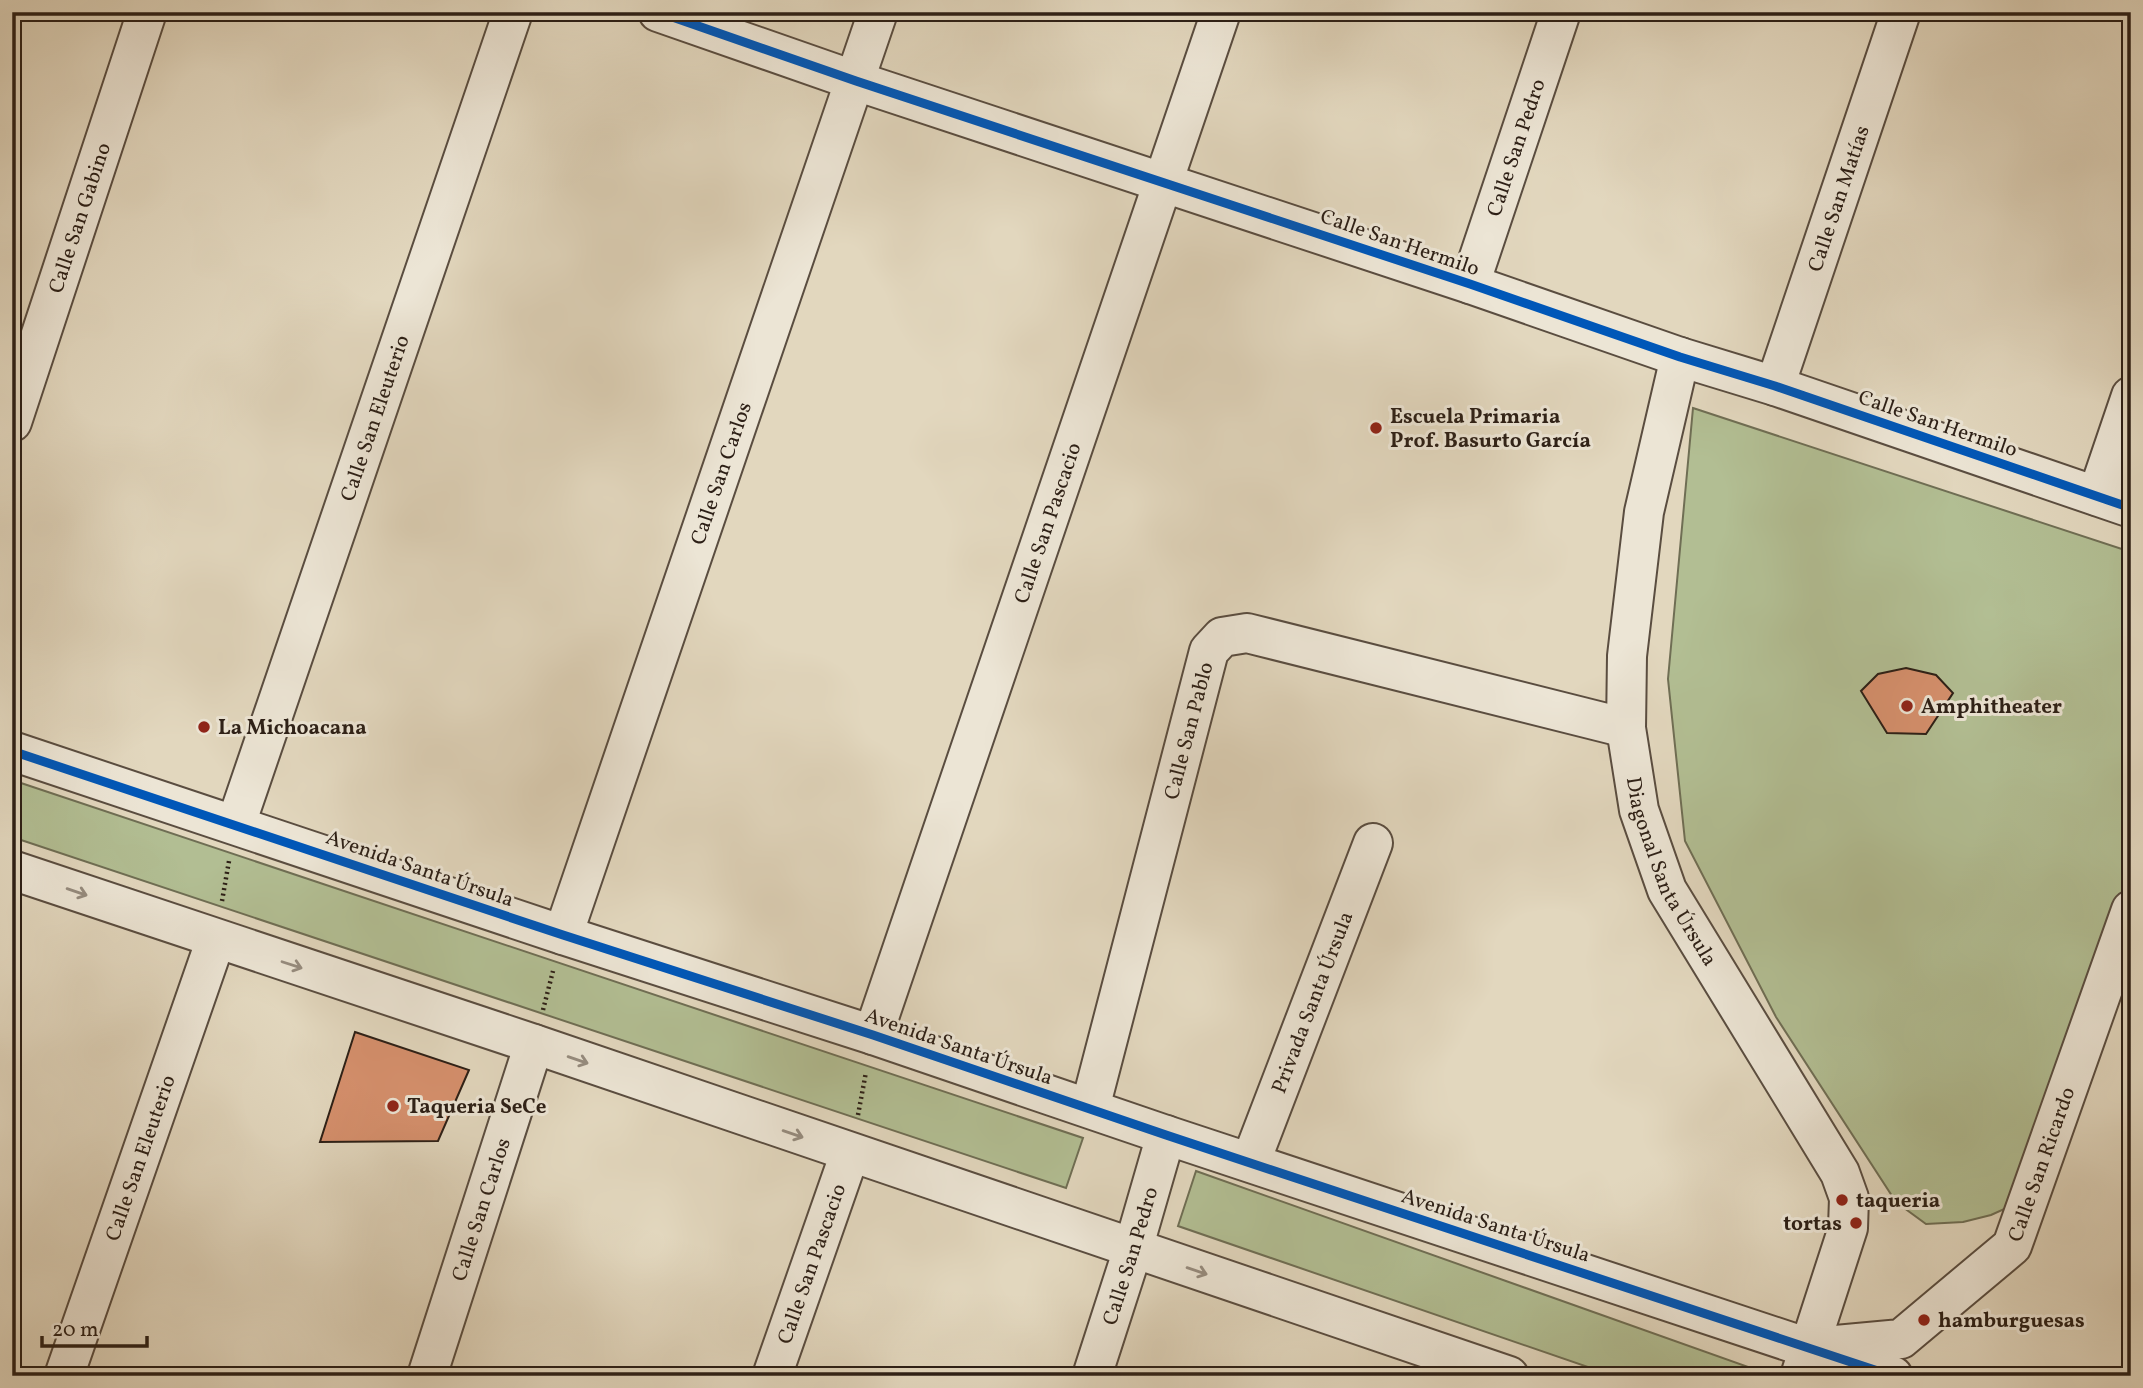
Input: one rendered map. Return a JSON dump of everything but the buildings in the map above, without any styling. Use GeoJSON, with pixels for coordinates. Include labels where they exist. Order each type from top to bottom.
{"type":"FeatureCollection","features":[{"type":"Feature","properties":{"kind":"street","name":"Calle San Gabino"},"geometry":{"type":"LineString","coordinates":[[12,422],[147,12]]}},
{"type":"Feature","properties":{"kind":"street","name":"Calle San Eleuterio"},"geometry":{"type":"LineString","coordinates":[[236,824],[513,12]]}},
{"type":"Feature","properties":{"kind":"street","name":"Calle San Hermilo"},"geometry":{"type":"LineString","coordinates":[[657,12],[2114,502]]}},
{"type":"Feature","properties":{"kind":"street","name":"Calle San Carlos"},"geometry":{"type":"LineString","coordinates":[[563,935],[878,12]]}},
{"type":"Feature","properties":{"kind":"street","name":"Calle San Pascacio"},"geometry":{"type":"LineString","coordinates":[[873,1035],[1221,12]]}},
{"type":"Feature","properties":{"kind":"street","name":"Calle San Pedro"},"geometry":{"type":"LineString","coordinates":[[1470,284],[1561,12]]}},
{"type":"Feature","properties":{"kind":"street","name":"Calle San Matías"},"geometry":{"type":"LineString","coordinates":[[1775,386],[1901,12]]}},
{"type":"Feature","properties":{"kind":"street","name":"Diagonal Santa Úrsula"},"geometry":{"type":"LineString","coordinates":[[1680,357],[1644,512],[1627,656],[1626,728],[1639,810],[1667,890],[1840,1173],[1849,1198],[1848,1228],[1805,1362]]}},
{"type":"Feature","properties":{"kind":"street"},"geometry":{"type":"LineString","coordinates":[[2114,502],[2131,396]]}},
{"type":"Feature","properties":{"kind":"street","name":"Calle San Pablo"},"geometry":{"type":"LineString","coordinates":[[1090,1108],[1209,651],[1222,637],[1247,633],[1626,728]]}},
{"type":"Feature","properties":{"kind":"street","name":"Avenida Santa Úrsula"},"geometry":{"type":"LineString","coordinates":[[12,751],[1251,1161],[1805,1362],[1893,1376]]}},
{"type":"Feature","properties":{"kind":"street","name":"Privada Santa Úrsula"},"geometry":{"type":"LineString","coordinates":[[1251,1161],[1373,842]]}},
{"type":"Feature","properties":{"kind":"street"},"geometry":{"type":"LineString","coordinates":[[12,870],[534,1044],[1133,1249],[1436,1365],[1509,1376]]}},
{"type":"Feature","properties":{"kind":"street","name":"Calle San Ricardo"},"geometry":{"type":"LineString","coordinates":[[1805,1362],[1901,1339],[2012,1246],[2131,910]]}},
{"type":"Feature","properties":{"kind":"street","name":"Calle San Eleuterio"},"geometry":{"type":"LineString","coordinates":[[64,1376],[216,939]]}},
{"type":"Feature","properties":{"kind":"street","name":"Calle San Carlos"},"geometry":{"type":"LineString","coordinates":[[427,1376],[534,1044]]}},
{"type":"Feature","properties":{"kind":"street","name":"Calle San Pedro"},"geometry":{"type":"LineString","coordinates":[[1092,1376],[1166,1135]]}},
{"type":"Feature","properties":{"kind":"street","name":"Calle San Pascacio"},"geometry":{"type":"LineString","coordinates":[[772,1376],[850,1153]]}},
{"type":"Feature","properties":{"kind":"path"},"geometry":{"type":"LineString","coordinates":[[216,939],[236,824]]}},
{"type":"Feature","properties":{"kind":"path"},"geometry":{"type":"LineString","coordinates":[[534,1044],[563,935]]}},
{"type":"Feature","properties":{"kind":"path"},"geometry":{"type":"LineString","coordinates":[[850,1153],[873,1035]]}},
{"type":"Feature","properties":{"kind":"green space"},"geometry":{"type":"Polygon","coordinates":[[[1693,408],[2131,552],[2131,872],[2011,1206],[1991,1215],[1963,1222],[1926,1224],[1896,1202],[1776,1017],[1685,841],[1668,679],[1693,408]]]}},
{"type":"Feature","properties":{"kind":"green space"},"geometry":{"type":"Polygon","coordinates":[[[12,780],[1083,1138],[1066,1188],[12,837],[12,780]]]}},
{"type":"Feature","properties":{"kind":"green space"},"geometry":{"type":"Polygon","coordinates":[[[1196,1171],[1768,1374],[1614,1376],[1178,1226],[1196,1171]]]}},
{"type":"Feature","properties":{"kind":"cycle path"},"geometry":{"type":"LineString","coordinates":[[658,12],[856,81],[1470,284],[1680,357],[1775,386],[2131,508]]}},
{"type":"Feature","properties":{"kind":"cycle path"},"geometry":{"type":"LineString","coordinates":[[12,751],[1893,1376]]}},
{"type":"Feature","properties":{"kind":"place","name":"Escuela Primaria Prof. Basurto García"},"geometry":{"type":"Point","coordinates":[1376,428]}},
{"type":"Feature","properties":{"kind":"place","name":"Amphitheater"},"geometry":{"type":"Point","coordinates":[1907,706]}},
{"type":"Feature","properties":{"kind":"place","name":"La Michoacana"},"geometry":{"type":"Point","coordinates":[204,727]}},
{"type":"Feature","properties":{"kind":"place","name":"Taqueria SeCe"},"geometry":{"type":"Point","coordinates":[393,1106]}},
{"type":"Feature","properties":{"kind":"place","name":"taqueria"},"geometry":{"type":"Point","coordinates":[1842,1200]}},
{"type":"Feature","properties":{"kind":"place","name":"tortas"},"geometry":{"type":"Point","coordinates":[1856,1223]}},
{"type":"Feature","properties":{"kind":"place","name":"hamburguesas"},"geometry":{"type":"Point","coordinates":[1924,1320]}}]}
